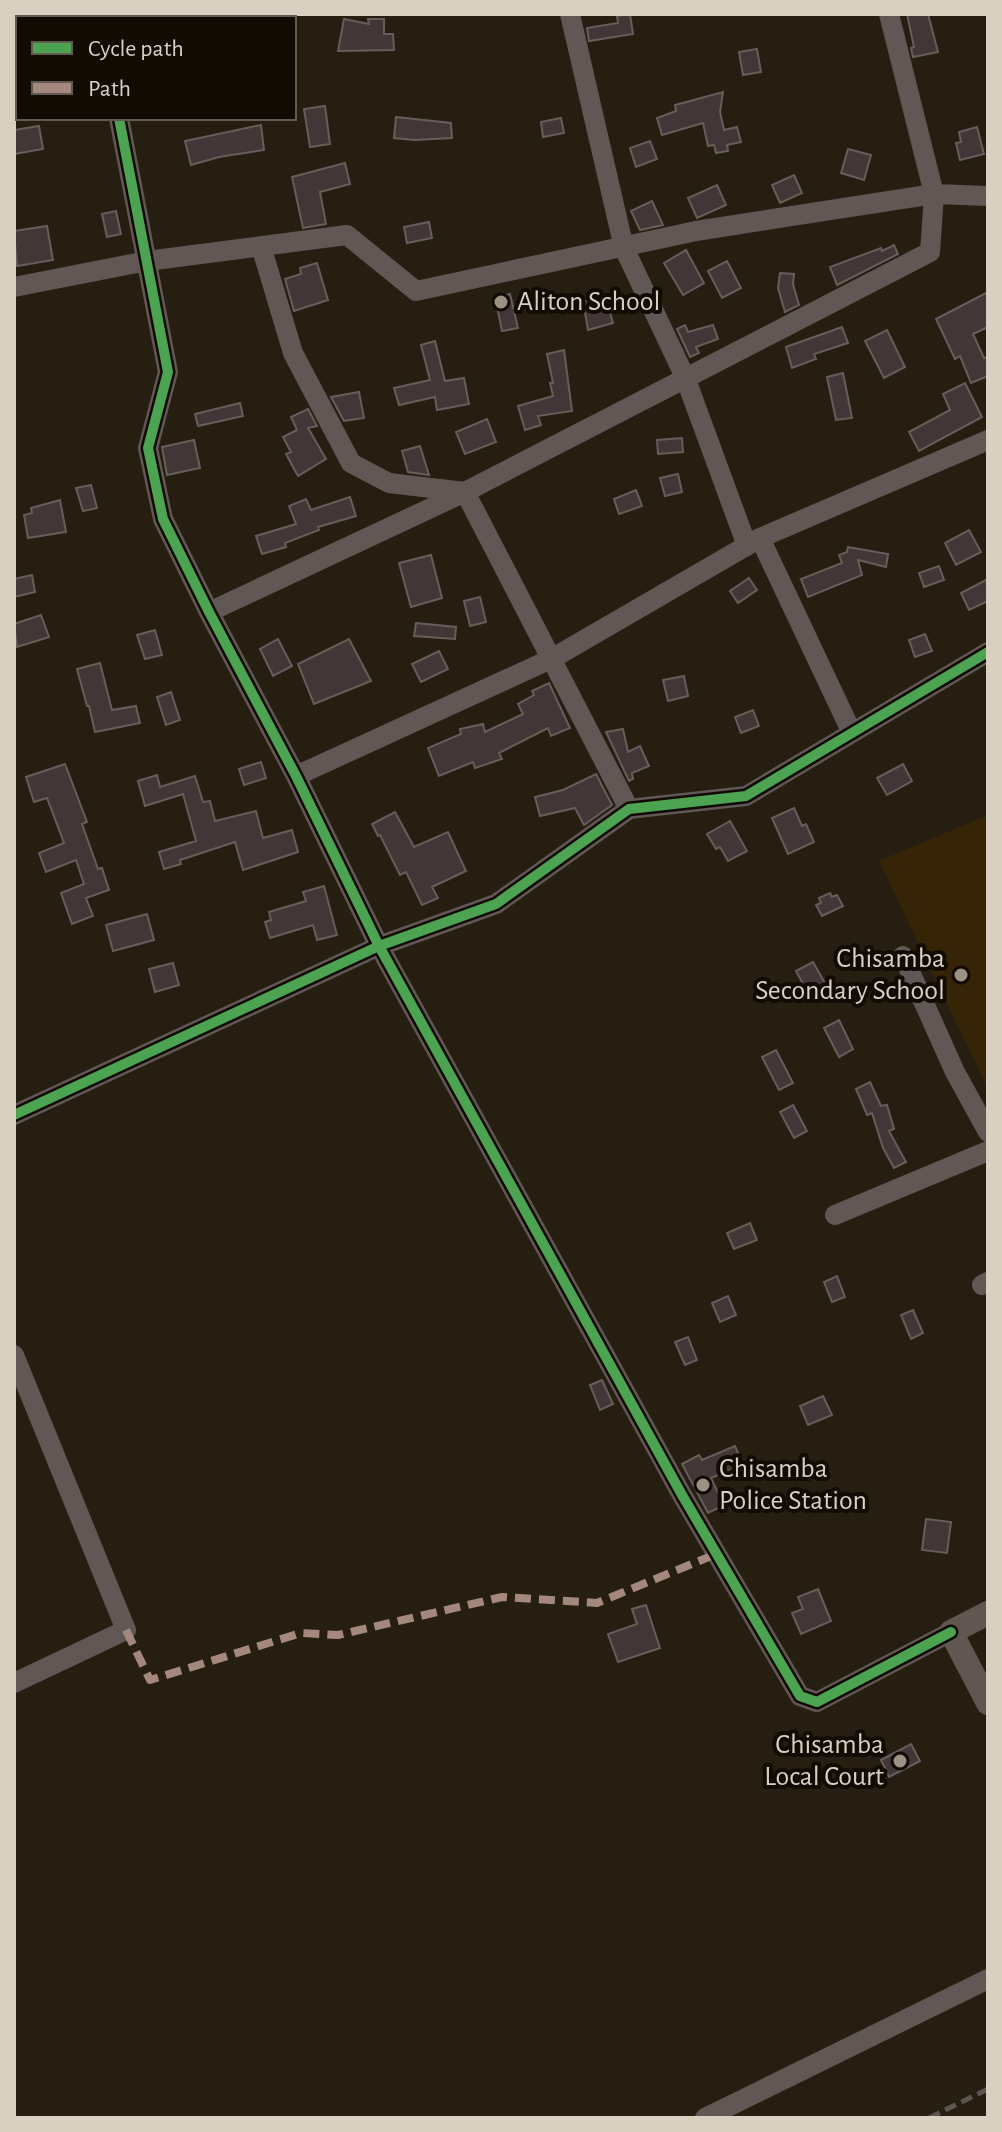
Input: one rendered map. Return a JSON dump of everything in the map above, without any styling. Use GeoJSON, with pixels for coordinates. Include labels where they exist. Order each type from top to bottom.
{"type":"FeatureCollection","features":[{"type":"Feature","properties":{"kind":"main road"},"geometry":{"type":"LineString","coordinates":[[988,1613],[951,1632],[988,1703]]}},
{"type":"Feature","properties":{"kind":"street"},"geometry":{"type":"LineString","coordinates":[[570,14],[624,248],[685,377],[754,542],[852,733]]}},
{"type":"Feature","properties":{"kind":"street"},"geometry":{"type":"LineString","coordinates":[[209,612],[465,492],[930,252],[934,194],[889,14]]}},
{"type":"Feature","properties":{"kind":"street"},"geometry":{"type":"LineString","coordinates":[[119,120],[168,372],[148,448],[163,519],[296,776],[379,946],[682,1495],[800,1696],[817,1702],[951,1632]]}},
{"type":"Feature","properties":{"kind":"street"},"geometry":{"type":"LineString","coordinates":[[14,287],[147,261],[347,235],[416,291],[696,231],[934,194],[988,196]]}},
{"type":"Feature","properties":{"kind":"street"},"geometry":{"type":"LineString","coordinates":[[261,246],[293,353],[351,463],[389,483],[465,492]]}},
{"type":"Feature","properties":{"kind":"street"},"geometry":{"type":"LineString","coordinates":[[296,776],[553,658],[754,542],[988,440]]}},
{"type":"Feature","properties":{"kind":"street"},"geometry":{"type":"LineString","coordinates":[[465,492],[629,809]]}},
{"type":"Feature","properties":{"kind":"street"},"geometry":{"type":"LineString","coordinates":[[14,1115],[379,946],[496,904],[629,809],[746,796],[988,652]]}},
{"type":"Feature","properties":{"kind":"street"},"geometry":{"type":"LineString","coordinates":[[903,956],[955,1072],[988,1132]]}},
{"type":"Feature","properties":{"kind":"street"},"geometry":{"type":"LineString","coordinates":[[835,1215],[988,1151]]}},
{"type":"Feature","properties":{"kind":"street"},"geometry":{"type":"LineString","coordinates":[[14,1355],[126,1630],[14,1683]]}},
{"type":"Feature","properties":{"kind":"street"},"geometry":{"type":"LineString","coordinates":[[705,2118],[988,1979]]}},
{"type":"Feature","properties":{"kind":"shaded area","name":"Chisamba Secondary School"},"geometry":{"type":"Polygon","coordinates":[[[988,815],[988,1089],[879,861],[988,815]]]}},
{"type":"Feature","properties":{"kind":"building"},"geometry":{"type":"Polygon","coordinates":[[[630,14],[633,34],[589,41],[587,28],[618,23],[617,16],[630,14]]]}},
{"type":"Feature","properties":{"kind":"building"},"geometry":{"type":"Polygon","coordinates":[[[907,14],[928,14],[938,52],[913,57],[907,14]]]}},
{"type":"Feature","properties":{"kind":"building"},"geometry":{"type":"Polygon","coordinates":[[[344,19],[369,24],[368,19],[384,19],[384,34],[393,34],[394,50],[338,51],[344,19]]]}},
{"type":"Feature","properties":{"kind":"building"},"geometry":{"type":"Polygon","coordinates":[[[757,49],[761,72],[743,75],[739,52],[757,49]]]}},
{"type":"Feature","properties":{"kind":"building"},"geometry":{"type":"Polygon","coordinates":[[[723,92],[720,112],[724,130],[737,127],[741,142],[727,145],[728,151],[716,153],[714,145],[708,146],[703,123],[662,135],[657,118],[676,111],[675,105],[723,92]]]}},
{"type":"Feature","properties":{"kind":"building"},"geometry":{"type":"Polygon","coordinates":[[[325,106],[330,144],[310,147],[304,109],[325,106]]]}},
{"type":"Feature","properties":{"kind":"building"},"geometry":{"type":"Polygon","coordinates":[[[396,117],[451,123],[452,138],[394,138],[396,117]]]}},
{"type":"Feature","properties":{"kind":"building"},"geometry":{"type":"Polygon","coordinates":[[[561,118],[564,133],[543,137],[541,122],[561,118]]]}},
{"type":"Feature","properties":{"kind":"building"},"geometry":{"type":"Polygon","coordinates":[[[261,125],[264,150],[191,165],[185,141],[261,125]]]}},
{"type":"Feature","properties":{"kind":"building"},"geometry":{"type":"Polygon","coordinates":[[[39,126],[43,149],[14,154],[14,130],[39,126]]]}},
{"type":"Feature","properties":{"kind":"building"},"geometry":{"type":"Polygon","coordinates":[[[977,127],[984,154],[960,160],[956,143],[961,142],[959,132],[977,127]]]}},
{"type":"Feature","properties":{"kind":"building"},"geometry":{"type":"Polygon","coordinates":[[[650,141],[657,159],[636,167],[630,148],[650,141]]]}},
{"type":"Feature","properties":{"kind":"building"},"geometry":{"type":"Polygon","coordinates":[[[848,149],[871,155],[864,180],[841,173],[848,149]]]}},
{"type":"Feature","properties":{"kind":"building"},"geometry":{"type":"Polygon","coordinates":[[[345,163],[350,184],[320,192],[326,224],[303,228],[292,177],[345,163]]]}},
{"type":"Feature","properties":{"kind":"building"},"geometry":{"type":"Polygon","coordinates":[[[794,175],[802,193],[780,203],[772,185],[794,175]]]}},
{"type":"Feature","properties":{"kind":"building"},"geometry":{"type":"Polygon","coordinates":[[[717,185],[726,205],[697,218],[688,198],[717,185]]]}},
{"type":"Feature","properties":{"kind":"building"},"geometry":{"type":"Polygon","coordinates":[[[652,201],[663,225],[640,230],[631,211],[652,201]]]}},
{"type":"Feature","properties":{"kind":"building"},"geometry":{"type":"Polygon","coordinates":[[[116,211],[121,234],[107,237],[102,214],[116,211]]]}},
{"type":"Feature","properties":{"kind":"building"},"geometry":{"type":"Polygon","coordinates":[[[429,222],[432,238],[407,243],[404,227],[429,222]]]}},
{"type":"Feature","properties":{"kind":"building"},"geometry":{"type":"Polygon","coordinates":[[[47,226],[53,260],[17,266],[14,231],[47,226]]]}},
{"type":"Feature","properties":{"kind":"building"},"geometry":{"type":"Polygon","coordinates":[[[894,245],[898,254],[837,285],[830,267],[894,245]]]}},
{"type":"Feature","properties":{"kind":"building"},"geometry":{"type":"Polygon","coordinates":[[[686,250],[704,283],[683,295],[664,263],[686,250]]]}},
{"type":"Feature","properties":{"kind":"building"},"geometry":{"type":"Polygon","coordinates":[[[727,261],[741,288],[722,298],[708,271],[727,261]]]}},
{"type":"Feature","properties":{"kind":"building"},"geometry":{"type":"Polygon","coordinates":[[[317,263],[328,300],[294,311],[285,279],[301,274],[300,268],[317,263]]]}},
{"type":"Feature","properties":{"kind":"building"},"geometry":{"type":"Polygon","coordinates":[[[780,273],[794,274],[793,284],[799,305],[785,312],[778,288],[780,273]]]}},
{"type":"Feature","properties":{"kind":"building"},"geometry":{"type":"Polygon","coordinates":[[[988,292],[988,327],[973,334],[984,358],[988,357],[988,376],[971,383],[960,356],[955,359],[936,319],[988,292]]]}},
{"type":"Feature","properties":{"kind":"building"},"geometry":{"type":"Polygon","coordinates":[[[510,294],[518,328],[502,331],[495,297],[510,294]]]}},
{"type":"Feature","properties":{"kind":"building"},"geometry":{"type":"Polygon","coordinates":[[[599,299],[601,311],[609,309],[613,323],[588,330],[583,301],[599,299]]]}},
{"type":"Feature","properties":{"kind":"building"},"geometry":{"type":"Polygon","coordinates":[[[685,325],[688,332],[713,325],[718,339],[696,347],[699,353],[690,357],[677,329],[685,325]]]}},
{"type":"Feature","properties":{"kind":"building"},"geometry":{"type":"Polygon","coordinates":[[[842,327],[848,343],[814,354],[816,359],[792,368],[786,347],[842,327]]]}},
{"type":"Feature","properties":{"kind":"building"},"geometry":{"type":"Polygon","coordinates":[[[887,330],[905,367],[884,378],[865,341],[887,330]]]}},
{"type":"Feature","properties":{"kind":"building"},"geometry":{"type":"Polygon","coordinates":[[[435,341],[445,381],[464,378],[469,404],[437,410],[435,397],[399,405],[394,388],[430,380],[421,345],[435,341]]]}},
{"type":"Feature","properties":{"kind":"building"},"geometry":{"type":"Polygon","coordinates":[[[564,350],[572,411],[538,416],[541,425],[525,430],[518,406],[553,396],[547,354],[564,350]]]}},
{"type":"Feature","properties":{"kind":"building"},"geometry":{"type":"Polygon","coordinates":[[[843,373],[852,418],[836,420],[827,377],[843,373]]]}},
{"type":"Feature","properties":{"kind":"building"},"geometry":{"type":"Polygon","coordinates":[[[965,383],[982,417],[919,451],[909,432],[950,410],[943,394],[965,383]]]}},
{"type":"Feature","properties":{"kind":"building"},"geometry":{"type":"Polygon","coordinates":[[[359,392],[364,418],[344,421],[331,397],[359,392]]]}},
{"type":"Feature","properties":{"kind":"building"},"geometry":{"type":"Polygon","coordinates":[[[240,403],[243,416],[198,426],[195,414],[240,403]]]}},
{"type":"Feature","properties":{"kind":"building"},"geometry":{"type":"Polygon","coordinates":[[[308,409],[317,426],[308,428],[326,459],[298,476],[286,454],[291,452],[283,437],[297,430],[291,417],[308,409]]]}},
{"type":"Feature","properties":{"kind":"building"},"geometry":{"type":"Polygon","coordinates":[[[487,419],[496,442],[465,454],[456,432],[487,419]]]}},
{"type":"Feature","properties":{"kind":"building"},"geometry":{"type":"Polygon","coordinates":[[[682,438],[683,452],[658,454],[657,440],[682,438]]]}},
{"type":"Feature","properties":{"kind":"building"},"geometry":{"type":"Polygon","coordinates":[[[194,440],[200,468],[167,475],[162,447],[194,440]]]}},
{"type":"Feature","properties":{"kind":"building"},"geometry":{"type":"Polygon","coordinates":[[[420,446],[429,475],[408,472],[402,451],[420,446]]]}},
{"type":"Feature","properties":{"kind":"building"},"geometry":{"type":"Polygon","coordinates":[[[678,474],[682,492],[665,496],[660,478],[678,474]]]}},
{"type":"Feature","properties":{"kind":"building"},"geometry":{"type":"Polygon","coordinates":[[[91,485],[97,508],[83,511],[76,488],[91,485]]]}},
{"type":"Feature","properties":{"kind":"building"},"geometry":{"type":"Polygon","coordinates":[[[636,490],[642,506],[619,514],[614,499],[636,490]]]}},
{"type":"Feature","properties":{"kind":"building"},"geometry":{"type":"Polygon","coordinates":[[[350,497],[356,516],[318,527],[319,530],[285,543],[286,547],[262,554],[256,536],[296,524],[289,506],[306,499],[311,510],[350,497]]]}},
{"type":"Feature","properties":{"kind":"building"},"geometry":{"type":"Polygon","coordinates":[[[60,500],[66,532],[28,538],[24,515],[32,513],[31,508],[60,500]]]}},
{"type":"Feature","properties":{"kind":"building"},"geometry":{"type":"Polygon","coordinates":[[[969,530],[981,552],[956,565],[945,543],[969,530]]]}},
{"type":"Feature","properties":{"kind":"building"},"geometry":{"type":"Polygon","coordinates":[[[848,547],[888,554],[886,567],[858,560],[862,575],[808,597],[801,579],[842,563],[839,555],[847,552],[848,547]]]}},
{"type":"Feature","properties":{"kind":"building"},"geometry":{"type":"Polygon","coordinates":[[[431,555],[442,598],[411,607],[399,563],[431,555]]]}},
{"type":"Feature","properties":{"kind":"building"},"geometry":{"type":"Polygon","coordinates":[[[939,566],[944,580],[924,587],[919,573],[939,566]]]}},
{"type":"Feature","properties":{"kind":"building"},"geometry":{"type":"Polygon","coordinates":[[[32,575],[35,592],[14,597],[14,579],[32,575]]]}},
{"type":"Feature","properties":{"kind":"building"},"geometry":{"type":"Polygon","coordinates":[[[749,578],[757,590],[738,603],[730,591],[749,578]]]}},
{"type":"Feature","properties":{"kind":"building"},"geometry":{"type":"Polygon","coordinates":[[[988,579],[988,601],[969,610],[961,593],[988,579]]]}},
{"type":"Feature","properties":{"kind":"building"},"geometry":{"type":"Polygon","coordinates":[[[480,597],[486,622],[470,626],[464,601],[480,597]]]}},
{"type":"Feature","properties":{"kind":"building"},"geometry":{"type":"Polygon","coordinates":[[[41,615],[49,637],[17,647],[14,624],[41,615]]]}},
{"type":"Feature","properties":{"kind":"building"},"geometry":{"type":"Polygon","coordinates":[[[416,623],[456,627],[455,639],[414,636],[416,623]]]}},
{"type":"Feature","properties":{"kind":"building"},"geometry":{"type":"Polygon","coordinates":[[[155,630],[162,655],[145,659],[137,635],[155,630]]]}},
{"type":"Feature","properties":{"kind":"building"},"geometry":{"type":"Polygon","coordinates":[[[925,634],[932,651],[915,657],[909,640],[925,634]]]}},
{"type":"Feature","properties":{"kind":"building"},"geometry":{"type":"Polygon","coordinates":[[[278,639],[292,666],[273,676],[260,649],[278,639]]]}},
{"type":"Feature","properties":{"kind":"building"},"geometry":{"type":"Polygon","coordinates":[[[349,639],[371,681],[314,704],[298,664],[349,639]]]}},
{"type":"Feature","properties":{"kind":"building"},"geometry":{"type":"Polygon","coordinates":[[[439,651],[448,669],[421,682],[412,664],[439,651]]]}},
{"type":"Feature","properties":{"kind":"building"},"geometry":{"type":"Polygon","coordinates":[[[100,663],[112,710],[136,706],[140,723],[95,732],[77,669],[100,663]]]}},
{"type":"Feature","properties":{"kind":"building"},"geometry":{"type":"Polygon","coordinates":[[[684,676],[688,696],[668,701],[663,680],[684,676]]]}},
{"type":"Feature","properties":{"kind":"building"},"geometry":{"type":"Polygon","coordinates":[[[549,683],[570,728],[551,736],[548,728],[499,753],[502,759],[475,768],[473,762],[439,776],[428,748],[461,734],[460,729],[483,724],[485,732],[523,714],[518,704],[534,695],[532,691],[549,683]]]}},
{"type":"Feature","properties":{"kind":"building"},"geometry":{"type":"Polygon","coordinates":[[[171,692],[180,720],[166,725],[157,697],[171,692]]]}},
{"type":"Feature","properties":{"kind":"building"},"geometry":{"type":"Polygon","coordinates":[[[753,710],[759,726],[741,733],[735,717],[753,710]]]}},
{"type":"Feature","properties":{"kind":"building"},"geometry":{"type":"Polygon","coordinates":[[[623,729],[628,752],[640,746],[649,766],[632,773],[633,779],[629,781],[606,732],[623,729]]]}},
{"type":"Feature","properties":{"kind":"building"},"geometry":{"type":"Polygon","coordinates":[[[261,762],[266,778],[244,785],[239,769],[261,762]]]}},
{"type":"Feature","properties":{"kind":"building"},"geometry":{"type":"Polygon","coordinates":[[[65,764],[87,822],[82,824],[109,890],[86,898],[93,916],[72,924],[61,893],[84,884],[76,860],[46,872],[39,853],[64,843],[47,798],[34,802],[26,777],[65,764]]]}},
{"type":"Feature","properties":{"kind":"building"},"geometry":{"type":"Polygon","coordinates":[[[903,764],[912,781],[887,795],[877,778],[903,764]]]}},
{"type":"Feature","properties":{"kind":"building"},"geometry":{"type":"Polygon","coordinates":[[[596,774],[612,805],[584,825],[575,808],[540,816],[535,797],[563,790],[596,774]]]}},
{"type":"Feature","properties":{"kind":"building"},"geometry":{"type":"Polygon","coordinates":[[[157,775],[160,787],[195,776],[203,802],[210,801],[215,821],[256,811],[263,838],[292,830],[298,852],[243,870],[235,842],[180,860],[181,864],[164,869],[159,852],[196,841],[183,794],[145,806],[138,781],[157,775]]]}},
{"type":"Feature","properties":{"kind":"building"},"geometry":{"type":"Polygon","coordinates":[[[794,808],[814,842],[788,854],[772,818],[794,808]]]}},
{"type":"Feature","properties":{"kind":"building"},"geometry":{"type":"Polygon","coordinates":[[[395,812],[414,847],[448,832],[466,871],[432,887],[438,898],[422,905],[406,872],[400,875],[372,824],[395,812]]]}},
{"type":"Feature","properties":{"kind":"building"},"geometry":{"type":"Polygon","coordinates":[[[730,821],[747,851],[728,861],[707,834],[730,821]]]}},
{"type":"Feature","properties":{"kind":"building"},"geometry":{"type":"Polygon","coordinates":[[[324,886],[337,935],[317,940],[313,925],[270,938],[265,922],[271,920],[269,912],[306,901],[303,892],[324,886]]]}},
{"type":"Feature","properties":{"kind":"building"},"geometry":{"type":"Polygon","coordinates":[[[830,893],[832,897],[837,895],[843,906],[822,916],[816,905],[821,903],[819,898],[830,893]]]}},
{"type":"Feature","properties":{"kind":"building"},"geometry":{"type":"Polygon","coordinates":[[[147,914],[154,940],[113,951],[106,925],[147,914]]]}},
{"type":"Feature","properties":{"kind":"building"},"geometry":{"type":"Polygon","coordinates":[[[813,962],[826,985],[809,995],[796,971],[813,962]]]}},
{"type":"Feature","properties":{"kind":"building"},"geometry":{"type":"Polygon","coordinates":[[[173,963],[179,985],[155,992],[149,969],[173,963]]]}},
{"type":"Feature","properties":{"kind":"building"},"geometry":{"type":"Polygon","coordinates":[[[839,1020],[853,1049],[839,1057],[824,1028],[839,1020]]]}},
{"type":"Feature","properties":{"kind":"building"},"geometry":{"type":"Polygon","coordinates":[[[776,1050],[793,1083],[779,1090],[762,1057],[776,1050]]]}},
{"type":"Feature","properties":{"kind":"building"},"geometry":{"type":"Polygon","coordinates":[[[870,1082],[881,1106],[887,1105],[894,1129],[889,1131],[906,1162],[894,1168],[883,1148],[872,1113],[867,1115],[856,1089],[870,1082]]]}},
{"type":"Feature","properties":{"kind":"building"},"geometry":{"type":"Polygon","coordinates":[[[793,1105],[807,1131],[794,1138],[780,1112],[793,1105]]]}},
{"type":"Feature","properties":{"kind":"building"},"geometry":{"type":"Polygon","coordinates":[[[750,1223],[757,1240],[734,1249],[727,1233],[750,1223]]]}},
{"type":"Feature","properties":{"kind":"building"},"geometry":{"type":"Polygon","coordinates":[[[837,1276],[845,1297],[832,1302],[824,1282],[837,1276]]]}},
{"type":"Feature","properties":{"kind":"building"},"geometry":{"type":"Polygon","coordinates":[[[728,1296],[736,1315],[720,1322],[712,1303],[728,1296]]]}},
{"type":"Feature","properties":{"kind":"building"},"geometry":{"type":"Polygon","coordinates":[[[913,1310],[923,1333],[911,1339],[901,1315],[913,1310]]]}},
{"type":"Feature","properties":{"kind":"building"},"geometry":{"type":"Polygon","coordinates":[[[688,1337],[697,1360],[685,1365],[675,1342],[688,1337]]]}},
{"type":"Feature","properties":{"kind":"building"},"geometry":{"type":"Polygon","coordinates":[[[602,1380],[613,1404],[600,1410],[590,1385],[602,1380]]]}},
{"type":"Feature","properties":{"kind":"building"},"geometry":{"type":"Polygon","coordinates":[[[823,1396],[832,1415],[808,1425],[800,1406],[823,1396]]]}},
{"type":"Feature","properties":{"kind":"building"},"geometry":{"type":"Polygon","coordinates":[[[735,1446],[743,1465],[711,1478],[724,1505],[708,1513],[682,1464],[699,1455],[702,1460],[735,1446]]]}},
{"type":"Feature","properties":{"kind":"building"},"geometry":{"type":"Polygon","coordinates":[[[926,1519],[951,1522],[947,1553],[922,1550],[926,1519]]]}},
{"type":"Feature","properties":{"kind":"building"},"geometry":{"type":"Polygon","coordinates":[[[818,1589],[831,1621],[801,1634],[792,1613],[803,1609],[798,1597],[818,1589]]]}},
{"type":"Feature","properties":{"kind":"building"},"geometry":{"type":"Polygon","coordinates":[[[646,1605],[660,1648],[618,1662],[608,1634],[637,1624],[632,1609],[646,1605]]]}},
{"type":"Feature","properties":{"kind":"building","name":"Chisamba Local Court"},"geometry":{"type":"Polygon","coordinates":[[[911,1744],[920,1761],[889,1777],[881,1760],[911,1744]]]}},
{"type":"Feature","properties":{"kind":"railway"},"geometry":{"type":"LineString","coordinates":[[929,2118],[988,2089]]}},
{"type":"Feature","properties":{"kind":"marked path"},"geometry":{"type":"LineString","coordinates":[[126,1630],[150,1680],[301,1633],[338,1635],[502,1597],[597,1603],[716,1554]]}},
{"type":"Feature","properties":{"kind":"cycle path"},"geometry":{"type":"LineString","coordinates":[[119,120],[168,372],[148,448],[163,519],[296,776],[379,946],[682,1495],[800,1696],[817,1702],[951,1632]]}},
{"type":"Feature","properties":{"kind":"cycle path"},"geometry":{"type":"LineString","coordinates":[[14,1115],[379,946],[496,904],[629,809],[746,796],[988,652]]}},
{"type":"Feature","properties":{"kind":"place","name":"Aliton School"},"geometry":{"type":"Point","coordinates":[501,302]}},
{"type":"Feature","properties":{"kind":"place","name":"Chisamba Secondary School"},"geometry":{"type":"Point","coordinates":[961,975]}},
{"type":"Feature","properties":{"kind":"place","name":"Chisamba Police Station"},"geometry":{"type":"Point","coordinates":[703,1485]}},
{"type":"Feature","properties":{"kind":"place","name":"Chisamba Local Court"},"geometry":{"type":"Point","coordinates":[900,1761]}}]}
